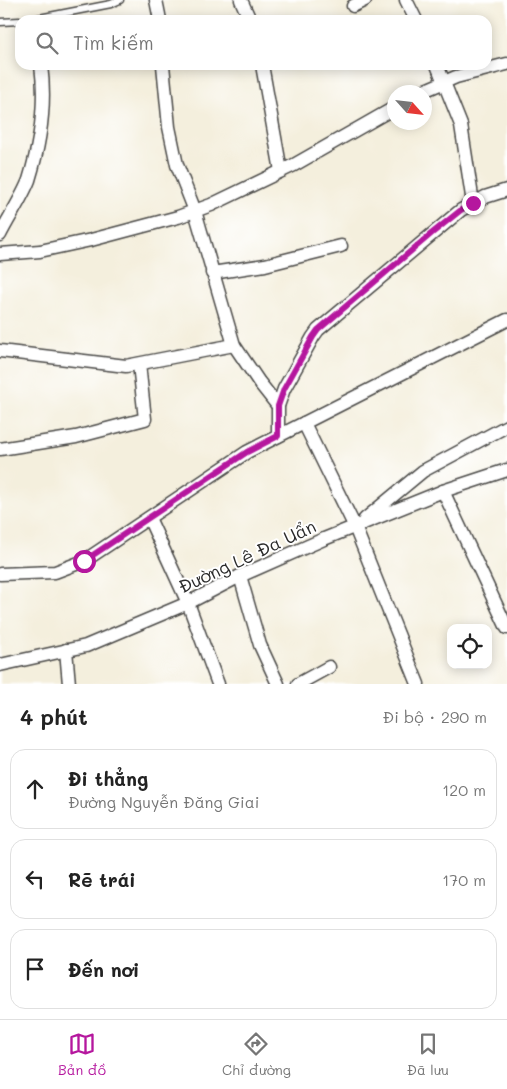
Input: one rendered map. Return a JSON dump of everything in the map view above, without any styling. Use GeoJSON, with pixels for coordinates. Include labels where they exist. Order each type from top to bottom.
{"type":"FeatureCollection","features":[{"type":"Feature","properties":{"kind":"street"},"geometry":{"type":"LineString","coordinates":[[156,0],[159,15]]}},
{"type":"Feature","properties":{"kind":"street"},"geometry":{"type":"LineString","coordinates":[[241,0],[248,15]]}},
{"type":"Feature","properties":{"kind":"street"},"geometry":{"type":"LineString","coordinates":[[352,6],[365,0]]}},
{"type":"Feature","properties":{"kind":"street"},"geometry":{"type":"LineString","coordinates":[[406,0],[414,15]]}},
{"type":"Feature","properties":{"kind":"street"},"geometry":{"type":"LineString","coordinates":[[492,68],[507,64]]}},
{"type":"Feature","properties":{"kind":"street"},"geometry":{"type":"LineString","coordinates":[[0,234],[28,181],[36,151],[43,106],[42,70]]}},
{"type":"Feature","properties":{"kind":"street"},"geometry":{"type":"LineString","coordinates":[[164,70],[171,137],[177,165],[195,211],[234,345],[278,406]]}},
{"type":"Feature","properties":{"kind":"street"},"geometry":{"type":"LineString","coordinates":[[263,70],[281,171]]}},
{"type":"Feature","properties":{"kind":"street"},"geometry":{"type":"LineString","coordinates":[[439,70],[461,125],[473,203]]}},
{"type":"Feature","properties":{"kind":"street"},"geometry":{"type":"LineString","coordinates":[[432,87],[486,70]]}},
{"type":"Feature","properties":{"kind":"street"},"geometry":{"type":"LineString","coordinates":[[0,254],[40,251],[63,246],[178,217],[212,205],[281,171],[387,112]]}},
{"type":"Feature","properties":{"kind":"street"},"geometry":{"type":"LineString","coordinates":[[278,436],[278,406],[290,378],[318,330],[461,210],[473,203],[507,190]]}},
{"type":"Feature","properties":{"kind":"street"},"geometry":{"type":"LineString","coordinates":[[212,273],[265,265],[341,246]]}},
{"type":"Feature","properties":{"kind":"street"},"geometry":{"type":"LineString","coordinates":[[0,574],[55,572],[84,561],[247,452],[507,320]]}},
{"type":"Feature","properties":{"kind":"street"},"geometry":{"type":"LineString","coordinates":[[0,351],[126,366],[234,345]]}},
{"type":"Feature","properties":{"kind":"street"},"geometry":{"type":"LineString","coordinates":[[0,449],[76,437],[145,419],[139,364]]}},
{"type":"Feature","properties":{"kind":"street"},"geometry":{"type":"LineString","coordinates":[[304,423],[355,527],[418,684]]}},
{"type":"Feature","properties":{"kind":"street"},"geometry":{"type":"LineString","coordinates":[[355,527],[423,471],[507,426]]}},
{"type":"Feature","properties":{"kind":"street","name":"Đường Lê Đa Uẩn"},"geometry":{"type":"LineString","coordinates":[[0,665],[86,646],[188,603],[240,576],[355,527],[443,491],[507,470]]}},
{"type":"Feature","properties":{"kind":"street"},"geometry":{"type":"LineString","coordinates":[[443,491],[507,628]]}},
{"type":"Feature","properties":{"kind":"street"},"geometry":{"type":"LineString","coordinates":[[149,518],[188,603],[218,684]]}},
{"type":"Feature","properties":{"kind":"street"},"geometry":{"type":"LineString","coordinates":[[240,576],[260,645],[278,684]]}},
{"type":"Feature","properties":{"kind":"street"},"geometry":{"type":"LineString","coordinates":[[66,650],[69,684]]}},
{"type":"Feature","properties":{"kind":"street"},"geometry":{"type":"LineString","coordinates":[[298,684],[329,667]]}},
{"type":"Feature","properties":{"kind":"lane"},"geometry":{"type":"LineString","coordinates":[[55,15],[111,4],[120,0]]}},
{"type":"Feature","properties":{"kind":"lane"},"geometry":{"type":"LineString","coordinates":[[0,22],[15,21]]}},
{"type":"Feature","properties":{"kind":"route"},"geometry":{"type":"LineString","coordinates":[[84,561],[247,452],[278,436],[278,406],[284,389],[318,330],[431,234],[473,203]]}}]}
